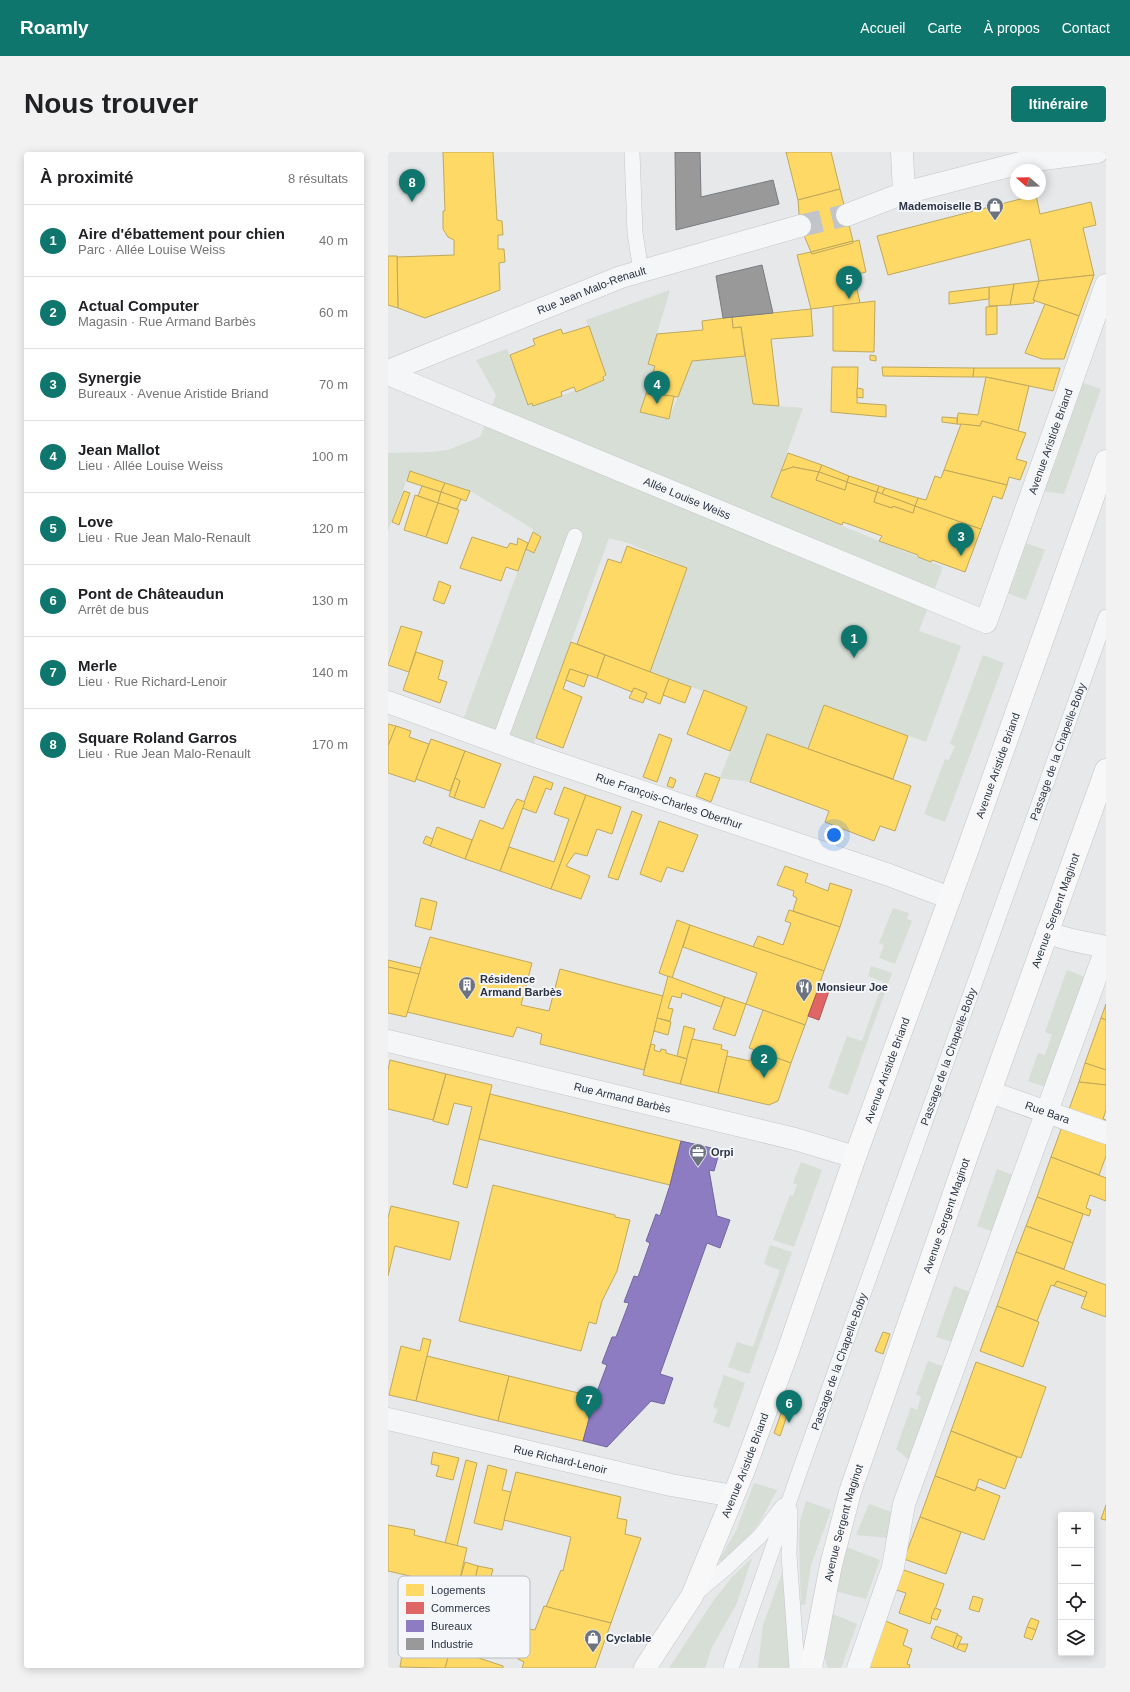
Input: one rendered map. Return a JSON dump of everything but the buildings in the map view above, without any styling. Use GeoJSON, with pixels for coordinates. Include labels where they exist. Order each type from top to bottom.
{"type":"FeatureCollection","features":[{"type":"Feature","properties":{"kind":"main road","name":"Avenue Aristide Briand"},"geometry":{"type":"LineString","coordinates":[[645,1668],[692,1596],[733,1496],[788,1351],[856,1157],[1106,461]]}},
{"type":"Feature","properties":{"kind":"main road","name":"Avenue Sergent Maginot"},"geometry":{"type":"LineString","coordinates":[[810,1668],[829,1573],[850,1492],[990,1092],[1106,770]]}},
{"type":"Feature","properties":{"kind":"street"},"geometry":{"type":"LineString","coordinates":[[902,152],[904,193]]}},
{"type":"Feature","properties":{"kind":"street"},"geometry":{"type":"LineString","coordinates":[[847,215],[904,193],[1028,162],[1097,152]]}},
{"type":"Feature","properties":{"kind":"street","name":"Rue Jean Malo-Renault"},"geometry":{"type":"LineString","coordinates":[[388,372],[621,277],[800,226]]}},
{"type":"Feature","properties":{"kind":"street","name":"Avenue Aristide Briand"},"geometry":{"type":"LineString","coordinates":[[986,622],[1106,285]]}},
{"type":"Feature","properties":{"kind":"street","name":"Allée Louise Weiss"},"geometry":{"type":"LineString","coordinates":[[388,372],[986,622]]}},
{"type":"Feature","properties":{"kind":"street","name":"Rue François-Charles Oberthur"},"geometry":{"type":"LineString","coordinates":[[388,702],[657,797],[890,875],[950,898]]}},
{"type":"Feature","properties":{"kind":"street"},"geometry":{"type":"LineString","coordinates":[[858,1668],[894,1567],[904,1504],[1106,948],[1047,933]]}},
{"type":"Feature","properties":{"kind":"street","name":"Rue Armand Barbès"},"geometry":{"type":"LineString","coordinates":[[388,1041],[796,1139],[856,1157]]}},
{"type":"Feature","properties":{"kind":"street","name":"Rue Bara"},"geometry":{"type":"LineString","coordinates":[[990,1092],[1106,1132]]}},
{"type":"Feature","properties":{"kind":"street","name":"Rue Richard-Lenoir"},"geometry":{"type":"LineString","coordinates":[[388,1419],[671,1485],[733,1496]]}},
{"type":"Feature","properties":{"kind":"lane"},"geometry":{"type":"LineString","coordinates":[[632,152],[635,233],[641,272]]}},
{"type":"Feature","properties":{"kind":"lane"},"geometry":{"type":"LineString","coordinates":[[499,742],[575,536]]}},
{"type":"Feature","properties":{"kind":"lane","name":"Passage de la Chapelle-Boby"},"geometry":{"type":"LineString","coordinates":[[731,1668],[791,1496],[1106,617]]}},
{"type":"Feature","properties":{"kind":"lane","name":"Passage de la Chapelle-Boby"},"geometry":{"type":"LineString","coordinates":[[692,1596],[727,1567],[760,1536],[791,1496]]}},
{"type":"Feature","properties":{"kind":"lane","name":"Passage de la Chapelle-Boby"},"geometry":{"type":"LineString","coordinates":[[791,1496],[789,1555],[797,1668]]}},
{"type":"Feature","properties":{"kind":"shaded area"},"geometry":{"type":"Polygon","coordinates":[[[670,290],[648,363],[655,366],[640,412],[669,419],[692,361],[745,356],[753,404],[803,408],[771,497],[943,567],[919,631],[961,646],[926,742],[824,705],[808,749],[767,734],[750,782],[720,778],[747,707],[650,672],[687,568],[628,543],[609,538],[530,754],[460,728],[526,549],[535,553],[541,537],[533,532],[533,529],[472,492],[410,471],[388,531],[388,453],[448,450],[480,437],[496,395],[476,360],[507,349],[528,404],[532,403],[533,406],[604,380],[606,375],[586,320],[670,290]]]}},
{"type":"Feature","properties":{"kind":"shaded area"},"geometry":{"type":"Polygon","coordinates":[[[1080,382],[1101,389],[1064,494],[1041,491],[1049,468],[1053,469],[1059,454],[1055,452],[1080,382]]]}},
{"type":"Feature","properties":{"kind":"shaded area"},"geometry":{"type":"Polygon","coordinates":[[[1023,542],[1045,550],[1026,600],[1005,592],[1010,578],[1014,580],[1018,567],[1014,565],[1023,542]]]}},
{"type":"Feature","properties":{"kind":"shaded area"},"geometry":{"type":"Polygon","coordinates":[[[983,655],[1004,663],[945,822],[924,814],[945,759],[949,760],[955,746],[950,744],[983,655]]]}},
{"type":"Feature","properties":{"kind":"shaded area"},"geometry":{"type":"Polygon","coordinates":[[[893,908],[909,913],[907,919],[912,921],[895,964],[879,958],[884,945],[879,943],[893,908]]]}},
{"type":"Feature","properties":{"kind":"shaded area"},"geometry":{"type":"Polygon","coordinates":[[[871,966],[892,973],[848,1095],[828,1088],[847,1036],[862,1041],[883,982],[868,976],[871,966]]]}},
{"type":"Feature","properties":{"kind":"shaded area"},"geometry":{"type":"Polygon","coordinates":[[[1067,970],[1088,978],[1049,1088],[1028,1081],[1038,1053],[1045,1055],[1052,1035],[1045,1032],[1067,970]]]}},
{"type":"Feature","properties":{"kind":"shaded area"},"geometry":{"type":"Polygon","coordinates":[[[801,1162],[822,1170],[794,1247],[773,1240],[790,1195],[793,1196],[797,1185],[793,1183],[801,1162]]]}},
{"type":"Feature","properties":{"kind":"shaded area"},"geometry":{"type":"Polygon","coordinates":[[[997,1169],[1018,1177],[998,1233],[977,1226],[997,1169]]]}},
{"type":"Feature","properties":{"kind":"shaded area"},"geometry":{"type":"Polygon","coordinates":[[[770,1245],[792,1252],[749,1374],[728,1367],[737,1342],[753,1347],[780,1270],[764,1264],[770,1245]]]}},
{"type":"Feature","properties":{"kind":"shaded area"},"geometry":{"type":"Polygon","coordinates":[[[954,1286],[976,1294],[958,1344],[936,1337],[954,1286]]]}},
{"type":"Feature","properties":{"kind":"shaded area"},"geometry":{"type":"Polygon","coordinates":[[[928,1361],[948,1368],[915,1465],[896,1449],[911,1407],[917,1410],[921,1397],[916,1394],[928,1361]]]}},
{"type":"Feature","properties":{"kind":"shaded area"},"geometry":{"type":"Polygon","coordinates":[[[724,1375],[745,1383],[729,1428],[713,1422],[718,1409],[713,1407],[724,1375]]]}},
{"type":"Feature","properties":{"kind":"shaded area"},"geometry":{"type":"Polygon","coordinates":[[[754,1483],[777,1490],[761,1520],[744,1543],[722,1562],[719,1560],[736,1531],[754,1483]]]}},
{"type":"Feature","properties":{"kind":"shaded area"},"geometry":{"type":"Polygon","coordinates":[[[806,1501],[831,1510],[811,1565],[805,1605],[801,1604],[799,1542],[800,1521],[806,1501]]]}},
{"type":"Feature","properties":{"kind":"shaded area"},"geometry":{"type":"Polygon","coordinates":[[[869,1504],[897,1514],[888,1538],[856,1535],[869,1504]]]}},
{"type":"Feature","properties":{"kind":"shaded area"},"geometry":{"type":"Polygon","coordinates":[[[844,1546],[880,1560],[866,1599],[831,1590],[844,1546]]]}},
{"type":"Feature","properties":{"kind":"shaded area"},"geometry":{"type":"Polygon","coordinates":[[[752,1558],[736,1605],[712,1647],[705,1668],[669,1668],[714,1600],[732,1577],[752,1558]]]}},
{"type":"Feature","properties":{"kind":"shaded area"},"geometry":{"type":"Polygon","coordinates":[[[782,1573],[791,1668],[758,1668],[763,1625],[782,1573]]]}},
{"type":"Feature","properties":{"kind":"shaded area"},"geometry":{"type":"Polygon","coordinates":[[[828,1612],[857,1624],[841,1668],[828,1668],[826,1661],[825,1640],[828,1612]]]}},
{"type":"Feature","properties":{"kind":"tunnel"},"geometry":{"type":"LineString","coordinates":[[800,226],[847,215]]}},
{"type":"Feature","properties":{"kind":"place","name":"Square Roland Garros"},"geometry":{"type":"Point","coordinates":[412,202]}},
{"type":"Feature","properties":{"kind":"place","name":"Mademoiselle B"},"geometry":{"type":"Point","coordinates":[995,221]}},
{"type":"Feature","properties":{"kind":"place","name":"Love"},"geometry":{"type":"Point","coordinates":[849,299]}},
{"type":"Feature","properties":{"kind":"place","name":"Jean Mallot"},"geometry":{"type":"Point","coordinates":[657,404]}},
{"type":"Feature","properties":{"kind":"place","name":"Synergie"},"geometry":{"type":"Point","coordinates":[961,556]}},
{"type":"Feature","properties":{"kind":"place","name":"Aire d'ébattement pour chien"},"geometry":{"type":"Point","coordinates":[854,658]}},
{"type":"Feature","properties":{"kind":"place","name":"Résidence Armand Barbès"},"geometry":{"type":"Point","coordinates":[467,1000]}},
{"type":"Feature","properties":{"kind":"place","name":"Monsieur Joe"},"geometry":{"type":"Point","coordinates":[804,1002]}},
{"type":"Feature","properties":{"kind":"place","name":"Actual Computer"},"geometry":{"type":"Point","coordinates":[764,1078]}},
{"type":"Feature","properties":{"kind":"place","name":"Orpi"},"geometry":{"type":"Point","coordinates":[698,1167]}},
{"type":"Feature","properties":{"kind":"place","name":"Merle"},"geometry":{"type":"Point","coordinates":[589,1419]}},
{"type":"Feature","properties":{"kind":"place","name":"Pont de Châteaudun"},"geometry":{"type":"Point","coordinates":[789,1423]}},
{"type":"Feature","properties":{"kind":"place","name":"Cyclable"},"geometry":{"type":"Point","coordinates":[593,1653]}}]}
